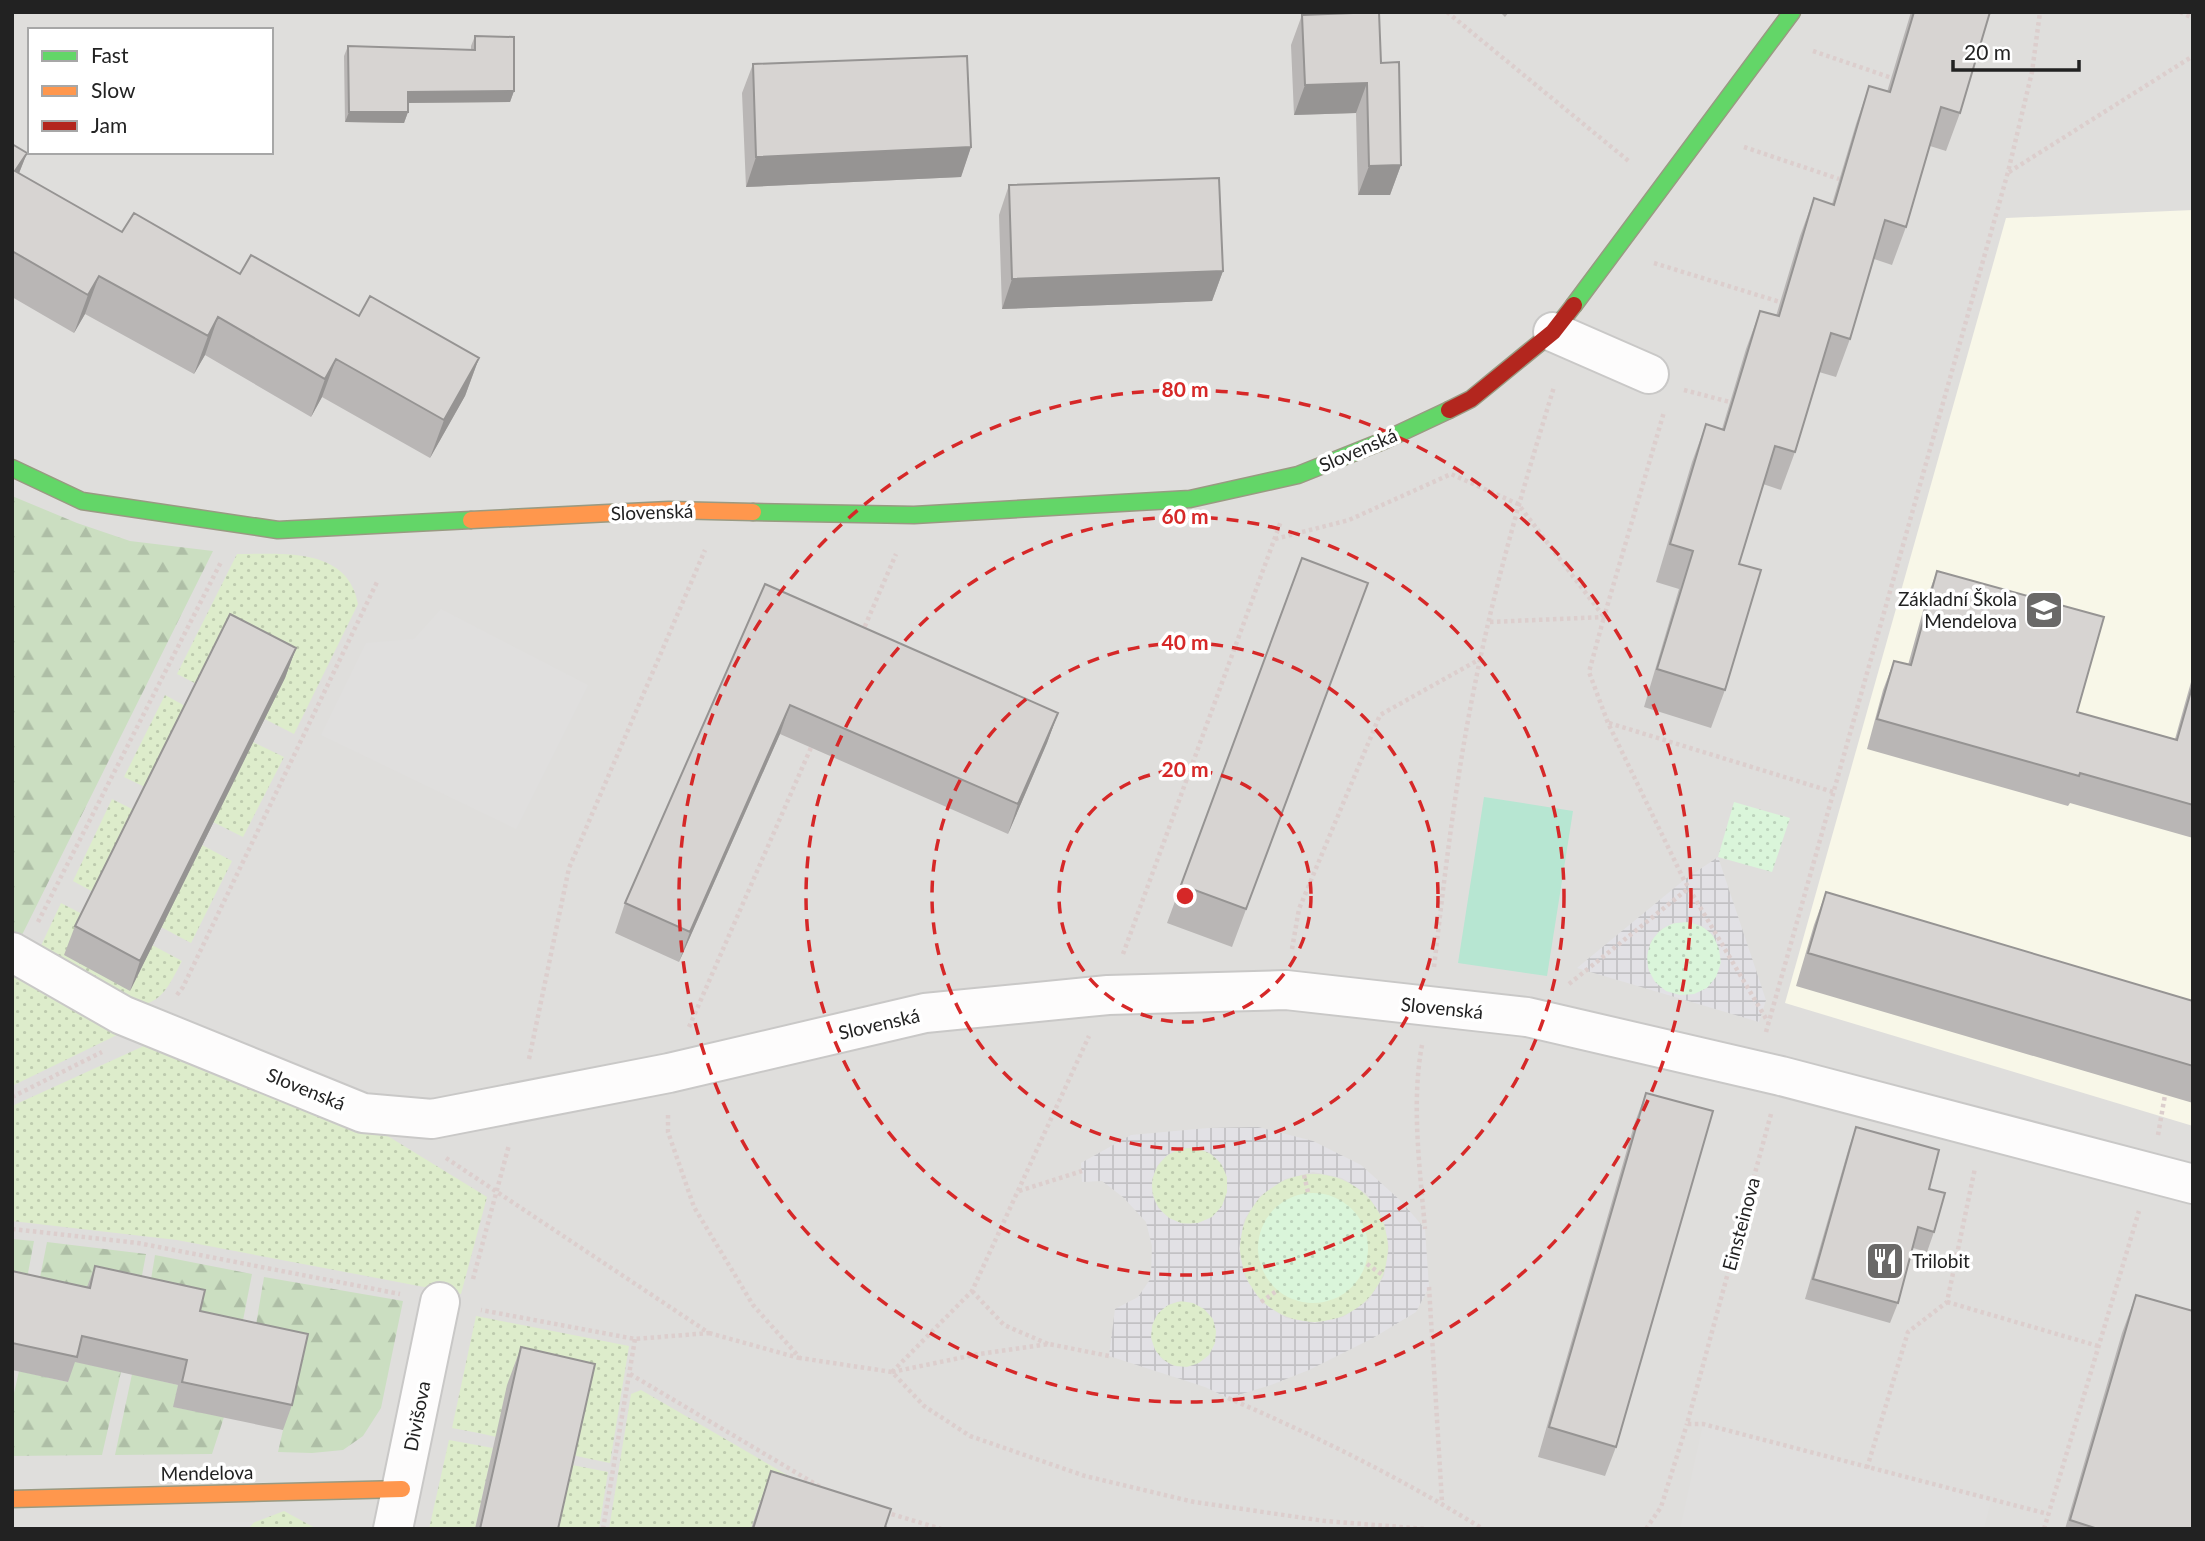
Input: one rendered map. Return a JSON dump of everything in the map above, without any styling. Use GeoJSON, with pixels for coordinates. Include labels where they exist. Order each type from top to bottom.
{"type":"FeatureCollection","features":[{"type":"Feature","properties":{"kind":"street","name":"Slovenská"},"geometry":{"type":"LineString","coordinates":[[12,468],[82,501],[278,530],[669,510],[914,515],[1190,499],[1298,475],[1383,441],[1471,399],[1561,335],[1662,188],[1792,12]]}},
{"type":"Feature","properties":{"kind":"street"},"geometry":{"type":"LineString","coordinates":[[1561,335],[1659,387]]}},
{"type":"Feature","properties":{"kind":"street","name":"Slovenská"},"geometry":{"type":"LineString","coordinates":[[16,955],[122,1015],[363,1112],[432,1119],[669,1073],[925,1013],[1108,995],[1286,990],[1527,1017],[1768,1073]]}},
{"type":"Feature","properties":{"kind":"street"},"geometry":{"type":"LineString","coordinates":[[1768,1073],[2193,1184]]}},
{"type":"Feature","properties":{"kind":"street","name":"Divišova"},"geometry":{"type":"LineString","coordinates":[[393,1529],[453,1305]]}},
{"type":"Feature","properties":{"kind":"street","name":"Mendelova"},"geometry":{"type":"LineString","coordinates":[[12,1499],[402,1489]]}},
{"type":"Feature","properties":{"kind":"path"},"geometry":{"type":"LineString","coordinates":[[1447,12],[1662,188]]}},
{"type":"Feature","properties":{"kind":"path","name":"Einsteinova"},"geometry":{"type":"LineString","coordinates":[[1646,1529],[1661,1507],[1687,1423],[1768,1073],[1768,1022],[2008,172],[2032,72],[2040,12]]}},
{"type":"Feature","properties":{"kind":"path"},"geometry":{"type":"LineString","coordinates":[[2180,12],[2193,18]]}},
{"type":"Feature","properties":{"kind":"path"},"geometry":{"type":"LineString","coordinates":[[1814,40],[1808,50],[1892,78]]}},
{"type":"Feature","properties":{"kind":"path"},"geometry":{"type":"LineString","coordinates":[[2008,172],[2193,56]]}},
{"type":"Feature","properties":{"kind":"path"},"geometry":{"type":"LineString","coordinates":[[1742,139],[1738,145],[1839,179]]}},
{"type":"Feature","properties":{"kind":"path"},"geometry":{"type":"LineString","coordinates":[[1648,261],[1780,302]]}},
{"type":"Feature","properties":{"kind":"path"},"geometry":{"type":"LineString","coordinates":[[1425,1229],[1418,1140],[1419,1062],[1429,1007],[1448,846],[1475,683],[1561,335]]}},
{"type":"Feature","properties":{"kind":"path"},"geometry":{"type":"LineString","coordinates":[[1659,387],[1589,673],[1608,723],[1689,888],[1768,1022]]}},
{"type":"Feature","properties":{"kind":"path"},"geometry":{"type":"LineString","coordinates":[[1274,540],[1349,520],[1451,474],[1518,504],[1604,617]]}},
{"type":"Feature","properties":{"kind":"path"},"geometry":{"type":"LineString","coordinates":[[891,1372],[972,1291],[1108,995],[1298,475]]}},
{"type":"Feature","properties":{"kind":"path"},"geometry":{"type":"LineString","coordinates":[[453,1305],[497,1190],[520,1102],[569,868],[657,668],[721,511]]}},
{"type":"Feature","properties":{"kind":"path"},"geometry":{"type":"LineString","coordinates":[[858,642],[914,515]]}},
{"type":"Feature","properties":{"kind":"path"},"geometry":{"type":"LineString","coordinates":[[12,1097],[152,1027],[183,987],[377,582]]}},
{"type":"Feature","properties":{"kind":"path"},"geometry":{"type":"LineString","coordinates":[[16,955],[201,602]]}},
{"type":"Feature","properties":{"kind":"path"},"geometry":{"type":"LineString","coordinates":[[1490,622],[1604,617]]}},
{"type":"Feature","properties":{"kind":"path"},"geometry":{"type":"LineString","coordinates":[[1286,990],[1299,909],[1380,715],[1481,659]]}},
{"type":"Feature","properties":{"kind":"path"},"geometry":{"type":"LineString","coordinates":[[1608,723],[1833,792]]}},
{"type":"Feature","properties":{"kind":"path"},"geometry":{"type":"LineString","coordinates":[[800,1358],[753,1305],[694,1207],[668,1132],[669,1073],[819,730]]}},
{"type":"Feature","properties":{"kind":"path"},"geometry":{"type":"LineString","coordinates":[[1527,1017],[1689,888]]}},
{"type":"Feature","properties":{"kind":"path"},"geometry":{"type":"LineString","coordinates":[[2044,1529],[2151,1172],[2165,1095]]}},
{"type":"Feature","properties":{"kind":"path"},"geometry":{"type":"LineString","coordinates":[[1867,1468],[1908,1332],[1947,1302],[1984,1128]]}},
{"type":"Feature","properties":{"kind":"path"},"geometry":{"type":"LineString","coordinates":[[441,1155],[709,1333],[800,1358],[891,1372],[979,1354],[1049,1344]]}},
{"type":"Feature","properties":{"kind":"path"},"geometry":{"type":"LineString","coordinates":[[1018,1191],[1082,1171]]}},
{"type":"Feature","properties":{"kind":"path"},"geometry":{"type":"LineString","coordinates":[[1304,1175],[1308,1192]]}},
{"type":"Feature","properties":{"kind":"path"},"geometry":{"type":"LineString","coordinates":[[12,1229],[138,1243],[635,1339],[709,1333]]}},
{"type":"Feature","properties":{"kind":"path"},"geometry":{"type":"LineString","coordinates":[[1367,1264],[1384,1276]]}},
{"type":"Feature","properties":{"kind":"path"},"geometry":{"type":"LineString","coordinates":[[1429,1287],[1442,1503]]}},
{"type":"Feature","properties":{"kind":"path"},"geometry":{"type":"LineString","coordinates":[[1261,1302],[1278,1290]]}},
{"type":"Feature","properties":{"kind":"path"},"geometry":{"type":"LineString","coordinates":[[972,1291],[1004,1325],[1049,1344],[1109,1356]]}},
{"type":"Feature","properties":{"kind":"path"},"geometry":{"type":"LineString","coordinates":[[1947,1302],[2098,1346]]}},
{"type":"Feature","properties":{"kind":"path"},"geometry":{"type":"LineString","coordinates":[[603,1529],[635,1339]]}},
{"type":"Feature","properties":{"kind":"path"},"geometry":{"type":"LineString","coordinates":[[891,1372],[924,1406],[970,1436],[1085,1476],[1194,1502],[1325,1521],[1426,1529]]}},
{"type":"Feature","properties":{"kind":"path"},"geometry":{"type":"LineString","coordinates":[[630,1374],[824,1490]]}},
{"type":"Feature","properties":{"kind":"path"},"geometry":{"type":"LineString","coordinates":[[1228,1398],[1307,1432],[1442,1503],[1483,1529]]}},
{"type":"Feature","properties":{"kind":"path"},"geometry":{"type":"LineString","coordinates":[[1687,1423],[1703,1424],[2048,1514]]}},
{"type":"Feature","properties":{"kind":"path"},"geometry":{"type":"LineString","coordinates":[[875,1508],[941,1529]]}},
{"type":"Feature","properties":{"kind":"shaded area"},"geometry":{"type":"Polygon","coordinates":[[[12,12],[2193,12],[2193,1529],[12,1529],[12,12]]]}},
{"type":"Feature","properties":{"kind":"shaded area","name":"Základní Škola Mendelova"},"geometry":{"type":"Polygon","coordinates":[[[2193,210],[2193,1126],[1785,1003],[2006,218],[2193,210]]]}},
{"type":"Feature","properties":{"kind":"shaded area"},"geometry":{"type":"Polygon","coordinates":[[[441,609],[588,685],[516,829],[321,735],[366,643],[414,639],[441,609]]]}},
{"type":"Feature","properties":{"kind":"shaded area"},"geometry":{"type":"Polygon","coordinates":[[[1718,857],[1766,1000],[1759,1022],[1577,968],[1684,880],[1718,857]],[[1688,922],[1673,923],[1660,930],[1651,941],[1647,955],[1648,969],[1655,982],[1666,991],[1680,995],[1694,994],[1707,988],[1716,977],[1721,963],[1719,949],[1713,935],[1702,926],[1688,922]]]}},
{"type":"Feature","properties":{"kind":"shaded area"},"geometry":{"type":"Polygon","coordinates":[[[1258,1127],[1313,1141],[1361,1165],[1401,1201],[1425,1229],[1429,1287],[1416,1312],[1373,1338],[1309,1370],[1228,1398],[1205,1387],[1109,1356],[1115,1309],[1138,1297],[1151,1278],[1152,1246],[1146,1222],[1124,1198],[1102,1181],[1082,1182],[1081,1163],[1131,1135],[1208,1128],[1258,1127]],[[1181,1148],[1167,1155],[1157,1166],[1152,1179],[1152,1194],[1158,1208],[1169,1218],[1183,1224],[1198,1223],[1212,1217],[1222,1206],[1227,1192],[1227,1177],[1221,1163],[1210,1153],[1196,1148],[1181,1148]],[[1313,1172],[1285,1179],[1260,1196],[1244,1220],[1239,1249],[1245,1277],[1261,1302],[1286,1318],[1315,1323],[1343,1317],[1368,1301],[1384,1276],[1389,1247],[1383,1218],[1367,1194],[1342,1178],[1313,1172]],[[1180,1301],[1168,1305],[1158,1313],[1152,1325],[1151,1338],[1155,1350],[1163,1360],[1174,1366],[1187,1367],[1199,1363],[1209,1355],[1215,1343],[1213,1319],[1204,1309],[1193,1303],[1180,1301]]]}},
{"type":"Feature","properties":{"kind":"shaded area"},"geometry":{"type":"Polygon","coordinates":[[[1703,1424],[1991,1500],[1984,1529],[1680,1529],[1703,1424]]]}},
{"type":"Feature","properties":{"kind":"shaded area"},"geometry":{"type":"Polygon","coordinates":[[[254,1522],[248,1529],[12,1529],[12,1525],[254,1522]]]}},
{"type":"Feature","properties":{"kind":"green space"},"geometry":{"type":"Polygon","coordinates":[[[12,496],[130,541],[213,551],[18,943],[12,940],[12,496]]]}},
{"type":"Feature","properties":{"kind":"green space"},"geometry":{"type":"Polygon","coordinates":[[[237,554],[310,557],[341,572],[352,585],[358,604],[294,734],[177,674],[237,554]]]}},
{"type":"Feature","properties":{"kind":"green space"},"geometry":{"type":"Polygon","coordinates":[[[165,695],[187,707],[147,788],[124,777],[165,695]]]}},
{"type":"Feature","properties":{"kind":"green space"},"geometry":{"type":"Polygon","coordinates":[[[253,742],[284,757],[243,837],[213,822],[253,742]]]}},
{"type":"Feature","properties":{"kind":"green space"},"geometry":{"type":"Polygon","coordinates":[[[1484,797],[1573,811],[1547,976],[1458,963],[1484,797]]]}},
{"type":"Feature","properties":{"kind":"green space"},"geometry":{"type":"Polygon","coordinates":[[[112,799],[136,811],[95,893],[73,881],[112,799]]]}},
{"type":"Feature","properties":{"kind":"green space"},"geometry":{"type":"Polygon","coordinates":[[[1734,802],[1790,818],[1772,872],[1718,857],[1734,802]]]}},
{"type":"Feature","properties":{"kind":"green space"},"geometry":{"type":"Polygon","coordinates":[[[202,845],[232,861],[191,943],[161,927],[202,845]]]}},
{"type":"Feature","properties":{"kind":"green space"},"geometry":{"type":"Polygon","coordinates":[[[61,903],[84,915],[129,990],[152,945],[182,961],[160,996],[154,1001],[138,1004],[39,950],[61,903]]]}},
{"type":"Feature","properties":{"kind":"green space"},"geometry":{"type":"Polygon","coordinates":[[[1684,922],[1698,925],[1710,933],[1718,945],[1721,959],[1718,973],[1710,985],[1698,993],[1684,996],[1670,993],[1658,985],[1650,973],[1647,959],[1650,945],[1658,933],[1670,925],[1684,922]]]}},
{"type":"Feature","properties":{"kind":"green space"},"geometry":{"type":"Polygon","coordinates":[[[12,972],[119,1034],[12,1086],[12,972]]]}},
{"type":"Feature","properties":{"kind":"green space"},"geometry":{"type":"Polygon","coordinates":[[[146,1045],[279,1101],[378,1130],[487,1197],[461,1294],[177,1240],[12,1221],[12,1106],[146,1045]]]}},
{"type":"Feature","properties":{"kind":"green space"},"geometry":{"type":"Polygon","coordinates":[[[1190,1148],[1204,1151],[1217,1159],[1225,1172],[1228,1186],[1225,1200],[1217,1213],[1204,1221],[1190,1224],[1176,1221],[1163,1213],[1155,1200],[1152,1186],[1155,1172],[1163,1159],[1176,1151],[1190,1148]]]}},
{"type":"Feature","properties":{"kind":"green space"},"geometry":{"type":"Polygon","coordinates":[[[1314,1174],[1342,1179],[1367,1195],[1383,1220],[1388,1248],[1383,1276],[1367,1301],[1342,1317],[1314,1322],[1286,1317],[1261,1301],[1245,1276],[1240,1248],[1245,1220],[1261,1195],[1286,1179],[1314,1174]]]}},
{"type":"Feature","properties":{"kind":"green space"},"geometry":{"type":"Polygon","coordinates":[[[1313,1193],[1334,1197],[1352,1209],[1364,1227],[1368,1248],[1364,1269],[1352,1287],[1334,1299],[1313,1303],[1292,1299],[1274,1287],[1262,1269],[1258,1248],[1262,1227],[1274,1209],[1292,1197],[1313,1193]]]}},
{"type":"Feature","properties":{"kind":"green space"},"geometry":{"type":"Polygon","coordinates":[[[12,1239],[34,1241],[23,1300],[12,1298],[12,1239]]]}},
{"type":"Feature","properties":{"kind":"green space"},"geometry":{"type":"Polygon","coordinates":[[[47,1242],[146,1254],[137,1302],[35,1303],[47,1242]]]}},
{"type":"Feature","properties":{"kind":"green space"},"geometry":{"type":"Polygon","coordinates":[[[155,1255],[252,1274],[238,1346],[147,1304],[155,1255]]]}},
{"type":"Feature","properties":{"kind":"green space"},"geometry":{"type":"Polygon","coordinates":[[[264,1277],[403,1301],[381,1408],[363,1436],[343,1450],[278,1452],[299,1360],[252,1349],[264,1277]]]}},
{"type":"Feature","properties":{"kind":"green space"},"geometry":{"type":"Polygon","coordinates":[[[1184,1301],[1207,1311],[1217,1334],[1207,1357],[1184,1367],[1161,1357],[1151,1334],[1161,1311],[1184,1301]]]}},
{"type":"Feature","properties":{"kind":"green space"},"geometry":{"type":"Polygon","coordinates":[[[476,1316],[629,1346],[610,1463],[452,1428],[476,1316]]]}},
{"type":"Feature","properties":{"kind":"green space"},"geometry":{"type":"Polygon","coordinates":[[[73,1361],[121,1372],[102,1455],[12,1456],[12,1402],[19,1371],[68,1382],[73,1361]]]}},
{"type":"Feature","properties":{"kind":"green space"},"geometry":{"type":"Polygon","coordinates":[[[132,1374],[178,1385],[174,1407],[224,1417],[212,1454],[115,1455],[132,1374]]]}},
{"type":"Feature","properties":{"kind":"green space"},"geometry":{"type":"Polygon","coordinates":[[[641,1390],[830,1500],[760,1501],[751,1529],[609,1529],[631,1394],[641,1390]]]}},
{"type":"Feature","properties":{"kind":"green space"},"geometry":{"type":"Polygon","coordinates":[[[449,1440],[493,1448],[475,1529],[429,1529],[449,1440]]]}},
{"type":"Feature","properties":{"kind":"green space"},"geometry":{"type":"Polygon","coordinates":[[[567,1464],[608,1472],[599,1529],[553,1529],[567,1464]]]}},
{"type":"Feature","properties":{"kind":"green space"},"geometry":{"type":"Polygon","coordinates":[[[284,1511],[317,1529],[248,1529],[253,1523],[284,1511]]]}},
{"type":"Feature","properties":{"kind":"building"},"geometry":{"type":"Polygon","coordinates":[[[1379,12],[1381,63],[1399,62],[1401,165],[1369,166],[1367,83],[1305,85],[1302,15],[1379,12]]]}},
{"type":"Feature","properties":{"kind":"building"},"geometry":{"type":"Polygon","coordinates":[[[1914,12],[1990,12],[1960,113],[1941,107],[1906,227],[1885,220],[1850,339],[1831,333],[1795,452],[1775,446],[1739,564],[1761,570],[1725,690],[1657,669],[1693,551],[1670,544],[1706,424],[1724,430],[1760,311],[1779,316],[1814,198],[1834,205],[1869,86],[1890,92],[1914,12]]]}},
{"type":"Feature","properties":{"kind":"building"},"geometry":{"type":"Polygon","coordinates":[[[475,36],[514,37],[514,91],[408,92],[408,112],[349,112],[348,46],[475,50],[475,36]]]}},
{"type":"Feature","properties":{"kind":"building"},"geometry":{"type":"Polygon","coordinates":[[[967,56],[971,147],[756,157],[753,64],[967,56]]]}},
{"type":"Feature","properties":{"kind":"building"},"geometry":{"type":"Polygon","coordinates":[[[12,144],[27,153],[15,171],[122,232],[134,213],[240,274],[251,255],[359,316],[370,296],[479,358],[444,420],[336,359],[325,379],[218,317],[208,336],[99,276],[88,295],[12,251],[12,144]]]}},
{"type":"Feature","properties":{"kind":"building"},"geometry":{"type":"Polygon","coordinates":[[[1219,178],[1223,271],[1012,279],[1009,185],[1219,178]]]}},
{"type":"Feature","properties":{"kind":"building"},"geometry":{"type":"Polygon","coordinates":[[[1302,558],[1368,583],[1246,909],[1181,885],[1302,558]]]}},
{"type":"Feature","properties":{"kind":"building"},"geometry":{"type":"Polygon","coordinates":[[[1937,571],[2104,617],[2077,712],[2177,740],[2193,684],[2193,805],[1877,719],[1894,661],[1911,665],[1937,571]]]}},
{"type":"Feature","properties":{"kind":"building"},"geometry":{"type":"Polygon","coordinates":[[[765,584],[1058,713],[1018,804],[790,705],[690,932],[625,903],[765,584]]]}},
{"type":"Feature","properties":{"kind":"building"},"geometry":{"type":"Polygon","coordinates":[[[230,614],[296,648],[140,961],[75,926],[230,614]]]}},
{"type":"Feature","properties":{"kind":"building"},"geometry":{"type":"Polygon","coordinates":[[[1826,892],[2193,1001],[2193,1066],[1808,953],[1826,892]]]}},
{"type":"Feature","properties":{"kind":"building"},"geometry":{"type":"Polygon","coordinates":[[[1646,1093],[1713,1111],[1616,1447],[1549,1427],[1646,1093]]]}},
{"type":"Feature","properties":{"kind":"building"},"geometry":{"type":"Polygon","coordinates":[[[1856,1127],[1939,1150],[1929,1189],[1945,1193],[1934,1232],[1918,1227],[1898,1303],[1813,1279],[1856,1127]]]}},
{"type":"Feature","properties":{"kind":"building"},"geometry":{"type":"Polygon","coordinates":[[[95,1266],[205,1290],[200,1311],[308,1334],[292,1405],[182,1382],[187,1360],[82,1336],[77,1357],[12,1343],[12,1271],[90,1288],[95,1266]]]}},
{"type":"Feature","properties":{"kind":"building"},"geometry":{"type":"Polygon","coordinates":[[[2136,1295],[2193,1311],[2193,1529],[2098,1529],[2070,1520],[2136,1295]]]}},
{"type":"Feature","properties":{"kind":"building"},"geometry":{"type":"Polygon","coordinates":[[[521,1347],[595,1364],[558,1529],[480,1529],[521,1347]]]}},
{"type":"Feature","properties":{"kind":"building"},"geometry":{"type":"Polygon","coordinates":[[[771,1471],[891,1509],[885,1527],[889,1529],[753,1529],[771,1471]]]}},
{"type":"Feature","properties":{"kind":"traffic: fast"},"geometry":{"type":"LineString","coordinates":[[1574,305],[1792,12]]}},
{"type":"Feature","properties":{"kind":"traffic: fast"},"geometry":{"type":"LineString","coordinates":[[753,512],[914,515],[1190,499],[1298,475],[1383,441],[1449,410]]}},
{"type":"Feature","properties":{"kind":"traffic: fast"},"geometry":{"type":"LineString","coordinates":[[12,468],[82,501],[278,530],[471,520]]}},
{"type":"Feature","properties":{"kind":"traffic: slow"},"geometry":{"type":"LineString","coordinates":[[471,520],[669,510],[753,512]]}},
{"type":"Feature","properties":{"kind":"traffic: slow"},"geometry":{"type":"LineString","coordinates":[[12,1499],[402,1489]]}},
{"type":"Feature","properties":{"kind":"traffic: jam"},"geometry":{"type":"LineString","coordinates":[[1449,410],[1471,399],[1553,332],[1574,305]]}},
{"type":"Feature","properties":{"kind":"place","name":"Základní Škola Mendelova"},"geometry":{"type":"Point","coordinates":[2044,610]}},
{"type":"Feature","properties":{"kind":"place","name":"Trilobit"},"geometry":{"type":"Point","coordinates":[1885,1261]}}]}
